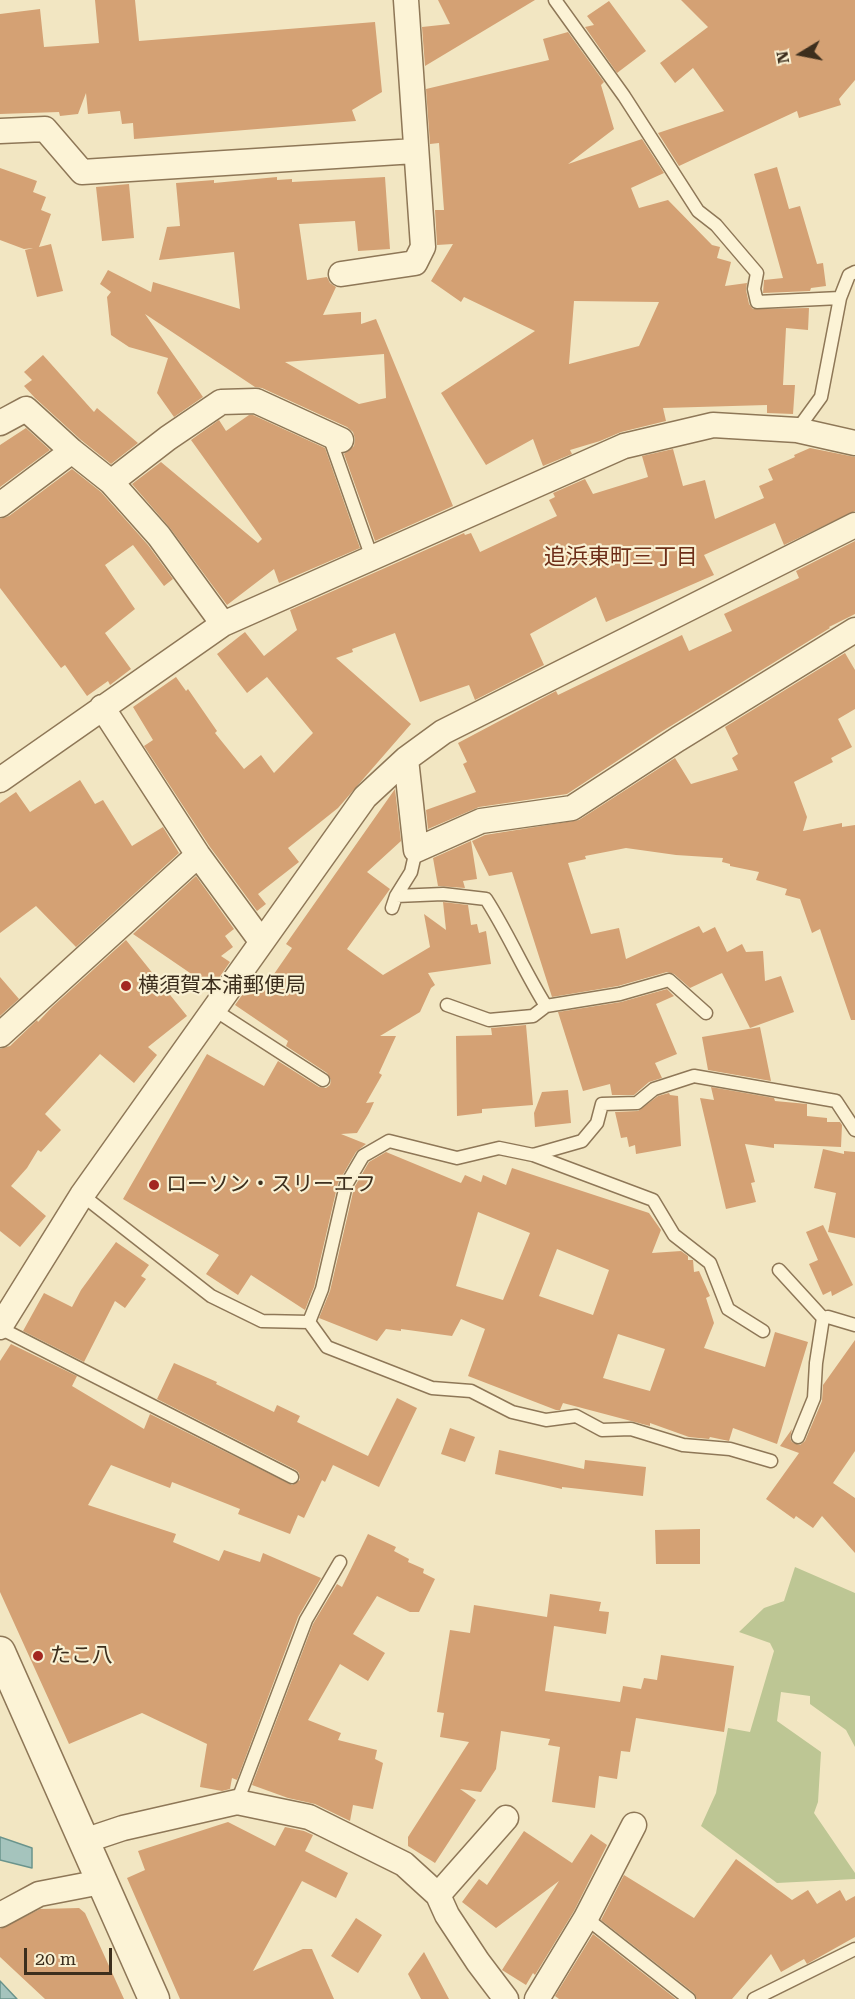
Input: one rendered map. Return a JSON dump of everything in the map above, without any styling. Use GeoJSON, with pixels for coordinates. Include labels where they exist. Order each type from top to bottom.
{"type":"FeatureCollection","features":[{"type":"Feature","properties":{"kind":"street"},"geometry":{"type":"LineString","coordinates":[[341,274],[415,263],[423,247],[406,0]]}},
{"type":"Feature","properties":{"kind":"street"},"geometry":{"type":"LineString","coordinates":[[0,131],[45,129],[82,172],[415,151]]}},
{"type":"Feature","properties":{"kind":"street"},"geometry":{"type":"LineString","coordinates":[[111,482],[168,438],[221,402],[256,401],[335,437]]}},
{"type":"Feature","properties":{"kind":"street"},"geometry":{"type":"LineString","coordinates":[[0,423],[26,410],[111,482],[159,536],[223,624]]}},
{"type":"Feature","properties":{"kind":"street"},"geometry":{"type":"LineString","coordinates":[[0,780],[223,624],[624,446],[712,425],[797,430],[855,443]]}},
{"type":"Feature","properties":{"kind":"street"},"geometry":{"type":"LineString","coordinates":[[0,505],[72,451]]}},
{"type":"Feature","properties":{"kind":"street"},"geometry":{"type":"LineString","coordinates":[[0,1327],[82,1195],[365,797],[406,759],[443,732],[855,525]]}},
{"type":"Feature","properties":{"kind":"street"},"geometry":{"type":"LineString","coordinates":[[406,759],[416,850],[481,820],[572,808],[678,739],[855,630]]}},
{"type":"Feature","properties":{"kind":"street"},"geometry":{"type":"LineString","coordinates":[[102,707],[198,855],[261,941]]}},
{"type":"Feature","properties":{"kind":"street"},"geometry":{"type":"LineString","coordinates":[[0,1035],[198,855]]}},
{"type":"Feature","properties":{"kind":"street"},"geometry":{"type":"LineString","coordinates":[[0,1652],[154,1999]]}},
{"type":"Feature","properties":{"kind":"street"},"geometry":{"type":"LineString","coordinates":[[84,1841],[123,1828],[237,1802],[309,1818],[404,1864],[438,1896],[453,1924],[506,1999]]}},
{"type":"Feature","properties":{"kind":"street"},"geometry":{"type":"LineString","coordinates":[[438,1896],[506,1818]]}},
{"type":"Feature","properties":{"kind":"street"},"geometry":{"type":"LineString","coordinates":[[537,1999],[586,1918],[634,1825]]}},
{"type":"Feature","properties":{"kind":"street"},"geometry":{"type":"LineString","coordinates":[[0,1915],[39,1894],[101,1882]]}},
{"type":"Feature","properties":{"kind":"lane"},"geometry":{"type":"LineString","coordinates":[[555,0],[624,96],[698,211],[716,225],[757,273],[754,289],[758,302],[840,298]]}},
{"type":"Feature","properties":{"kind":"lane"},"geometry":{"type":"LineString","coordinates":[[797,430],[821,396],[840,298],[849,275],[855,272]]}},
{"type":"Feature","properties":{"kind":"lane"},"geometry":{"type":"LineString","coordinates":[[335,437],[372,558]]}},
{"type":"Feature","properties":{"kind":"lane"},"geometry":{"type":"LineString","coordinates":[[416,850],[411,872],[394,902],[443,894],[486,899],[546,1006]]}},
{"type":"Feature","properties":{"kind":"lane"},"geometry":{"type":"LineString","coordinates":[[447,1005],[489,1020],[533,1016],[546,1006],[620,994],[669,980],[706,1013]]}},
{"type":"Feature","properties":{"kind":"lane"},"geometry":{"type":"LineString","coordinates":[[213,1009],[323,1080]]}},
{"type":"Feature","properties":{"kind":"lane"},"geometry":{"type":"LineString","coordinates":[[533,1155],[582,1141],[597,1123],[602,1104],[637,1103],[654,1089],[694,1076],[836,1101],[855,1130]]}},
{"type":"Feature","properties":{"kind":"lane"},"geometry":{"type":"LineString","coordinates":[[309,1322],[322,1289],[346,1185],[363,1156],[389,1141],[457,1158],[499,1148],[533,1155],[653,1200],[674,1235],[710,1263],[728,1309],[763,1331]]}},
{"type":"Feature","properties":{"kind":"lane"},"geometry":{"type":"LineString","coordinates":[[82,1195],[211,1296],[262,1321],[309,1322]]}},
{"type":"Feature","properties":{"kind":"lane"},"geometry":{"type":"LineString","coordinates":[[779,1270],[824,1318]]}},
{"type":"Feature","properties":{"kind":"lane"},"geometry":{"type":"LineString","coordinates":[[824,1318],[828,1317],[855,1325]]}},
{"type":"Feature","properties":{"kind":"lane"},"geometry":{"type":"LineString","coordinates":[[798,1437],[814,1398],[816,1363],[824,1318]]}},
{"type":"Feature","properties":{"kind":"lane"},"geometry":{"type":"LineString","coordinates":[[309,1322],[327,1347],[432,1388],[471,1391],[512,1412],[546,1420],[576,1416],[602,1430],[631,1429],[683,1445],[730,1449],[771,1461]]}},
{"type":"Feature","properties":{"kind":"lane"},"geometry":{"type":"LineString","coordinates":[[0,1327],[292,1477]]}},
{"type":"Feature","properties":{"kind":"lane"},"geometry":{"type":"LineString","coordinates":[[237,1802],[306,1620],[340,1562]]}},
{"type":"Feature","properties":{"kind":"lane"},"geometry":{"type":"LineString","coordinates":[[586,1918],[689,1999]]}},
{"type":"Feature","properties":{"kind":"lane"},"geometry":{"type":"LineString","coordinates":[[754,1999],[855,1948]]}},
{"type":"Feature","properties":{"kind":"green space"},"geometry":{"type":"Polygon","coordinates":[[[795,1567],[855,1593],[855,1747],[846,1730],[810,1704],[810,1696],[781,1692],[777,1721],[821,1752],[818,1802],[814,1813],[855,1873],[855,1879],[777,1883],[701,1826],[716,1793],[728,1728],[750,1732],[774,1651],[770,1643],[739,1632],[764,1608],[784,1601],[795,1567]]]}},
{"type":"Feature","properties":{"kind":"water"},"geometry":{"type":"Polygon","coordinates":[[[0,1837],[32,1848],[32,1868],[0,1860],[0,1837]]]}},
{"type":"Feature","properties":{"kind":"water"},"geometry":{"type":"Polygon","coordinates":[[[0,1981],[17,1999],[0,1999],[0,1981]]]}},
{"type":"Feature","properties":{"kind":"building"},"geometry":{"type":"Polygon","coordinates":[[[95,0],[135,0],[139,41],[375,22],[382,92],[352,110],[356,121],[134,139],[133,123],[122,124],[120,111],[88,114],[86,93],[78,114],[60,116],[59,112],[0,114],[0,14],[40,9],[44,47],[99,43],[95,0]]]}},
{"type":"Feature","properties":{"kind":"building"},"geometry":{"type":"Polygon","coordinates":[[[438,0],[535,0],[425,66],[422,27],[450,24],[438,0]]]}},
{"type":"Feature","properties":{"kind":"building"},"geometry":{"type":"Polygon","coordinates":[[[681,0],[855,0],[855,80],[839,99],[841,105],[799,118],[797,111],[679,166],[658,133],[724,111],[693,68],[675,83],[660,63],[708,27],[681,0]]]}},
{"type":"Feature","properties":{"kind":"building"},"geometry":{"type":"Polygon","coordinates":[[[609,1],[646,51],[617,73],[585,27],[594,25],[587,16],[609,1]]]}},
{"type":"Feature","properties":{"kind":"building"},"geometry":{"type":"Polygon","coordinates":[[[568,32],[604,82],[601,85],[614,129],[568,164],[642,139],[664,173],[631,188],[639,208],[668,200],[712,245],[720,247],[717,258],[731,262],[725,286],[747,283],[749,304],[753,309],[809,308],[808,330],[786,328],[783,385],[795,385],[793,414],[767,413],[767,405],[663,408],[666,421],[621,432],[570,450],[572,454],[543,466],[533,439],[486,465],[441,393],[535,331],[464,297],[461,302],[431,281],[453,244],[437,245],[435,210],[444,210],[439,143],[430,144],[426,89],[549,60],[543,39],[568,32]],[[574,301],[569,364],[639,346],[659,302],[574,301]]]}},
{"type":"Feature","properties":{"kind":"building"},"geometry":{"type":"Polygon","coordinates":[[[777,167],[789,209],[800,206],[817,264],[823,263],[826,286],[811,288],[810,291],[763,293],[764,280],[783,278],[754,174],[777,167]]]}},
{"type":"Feature","properties":{"kind":"building"},"geometry":{"type":"Polygon","coordinates":[[[0,168],[37,181],[33,192],[46,197],[41,210],[51,214],[39,247],[51,244],[63,291],[37,297],[25,250],[33,248],[24,249],[0,240],[0,168]]]}},
{"type":"Feature","properties":{"kind":"building"},"geometry":{"type":"Polygon","coordinates":[[[277,177],[277,180],[292,179],[292,182],[385,177],[390,249],[358,251],[355,221],[299,224],[307,280],[327,277],[336,287],[323,315],[361,312],[361,324],[376,319],[453,506],[375,541],[344,454],[354,446],[355,439],[353,432],[347,427],[262,388],[255,387],[145,314],[203,397],[174,417],[157,393],[168,358],[129,347],[111,335],[107,297],[111,292],[100,284],[108,270],[151,292],[153,282],[240,309],[234,252],[159,260],[167,227],[180,226],[176,183],[214,180],[214,183],[277,177]],[[384,354],[285,362],[359,404],[386,398],[384,354]]]}},
{"type":"Feature","properties":{"kind":"building"},"geometry":{"type":"Polygon","coordinates":[[[129,184],[134,238],[102,241],[96,187],[129,184]]]}},
{"type":"Feature","properties":{"kind":"building"},"geometry":{"type":"Polygon","coordinates":[[[43,355],[94,412],[97,408],[138,443],[111,464],[35,398],[24,386],[32,380],[24,372],[43,355]]]}},
{"type":"Feature","properties":{"kind":"building"},"geometry":{"type":"Polygon","coordinates":[[[249,415],[325,448],[360,548],[279,583],[274,569],[227,605],[170,528],[132,484],[161,462],[258,543],[262,539],[191,440],[219,420],[226,431],[249,415]]]}},
{"type":"Feature","properties":{"kind":"building"},"geometry":{"type":"Polygon","coordinates":[[[26,428],[50,450],[0,487],[0,445],[26,428]]]}},
{"type":"Feature","properties":{"kind":"building"},"geometry":{"type":"Polygon","coordinates":[[[810,448],[855,457],[855,511],[784,545],[775,523],[704,555],[714,575],[606,622],[596,597],[530,634],[544,665],[475,700],[469,685],[420,702],[395,633],[352,649],[353,652],[336,658],[411,724],[338,808],[288,848],[299,862],[258,894],[266,904],[257,911],[210,847],[144,746],[153,740],[133,707],[176,677],[186,691],[188,689],[217,731],[215,733],[244,769],[261,755],[274,773],[313,733],[267,677],[247,693],[217,654],[245,632],[264,656],[297,630],[290,610],[464,533],[465,535],[471,533],[480,552],[557,516],[549,500],[555,497],[553,493],[585,479],[593,494],[648,477],[642,456],[673,449],[683,486],[705,480],[715,519],[764,498],[759,486],[773,480],[768,469],[810,448]]]}},
{"type":"Feature","properties":{"kind":"building"},"geometry":{"type":"Polygon","coordinates":[[[72,469],[101,492],[148,545],[173,579],[164,586],[133,545],[105,565],[135,609],[105,633],[131,669],[110,685],[108,681],[87,696],[65,665],[61,668],[0,588],[0,519],[9,516],[72,469]]]}},
{"type":"Feature","properties":{"kind":"building"},"geometry":{"type":"Polygon","coordinates":[[[855,541],[855,614],[829,627],[661,732],[567,794],[479,807],[428,829],[426,810],[476,792],[463,764],[467,762],[458,743],[556,691],[558,695],[682,635],[689,651],[732,631],[724,614],[799,578],[796,571],[855,541]]]}},
{"type":"Feature","properties":{"kind":"building"},"geometry":{"type":"Polygon","coordinates":[[[845,653],[855,670],[855,709],[838,719],[852,747],[831,758],[833,762],[794,782],[807,817],[803,831],[842,823],[842,827],[855,825],[855,1020],[851,1020],[820,929],[812,933],[800,899],[785,895],[787,889],[756,880],[759,872],[730,866],[722,862],[723,858],[676,855],[626,848],[585,856],[586,859],[568,863],[591,934],[619,928],[626,959],[699,926],[703,933],[715,927],[727,952],[742,944],[746,952],[763,951],[765,981],[781,976],[794,1012],[750,1028],[722,973],[690,988],[674,974],[667,972],[618,986],[552,997],[512,872],[489,876],[472,841],[485,835],[579,820],[675,758],[691,784],[738,770],[732,758],[738,754],[725,727],[845,653]]]}},
{"type":"Feature","properties":{"kind":"building"},"geometry":{"type":"Polygon","coordinates":[[[80,780],[95,804],[103,800],[132,846],[163,827],[179,853],[76,947],[36,906],[0,933],[0,803],[16,792],[30,812],[80,780]]]}},
{"type":"Feature","properties":{"kind":"building"},"geometry":{"type":"Polygon","coordinates":[[[395,789],[401,841],[367,872],[390,889],[347,949],[383,975],[430,947],[424,914],[446,930],[443,902],[468,905],[471,925],[477,924],[479,933],[486,931],[491,964],[428,973],[435,985],[431,988],[420,1012],[380,1036],[396,1036],[379,1073],[382,1075],[366,1103],[374,1102],[369,1113],[357,1133],[341,1134],[366,1144],[356,1152],[338,1183],[314,1287],[305,1310],[251,1275],[238,1295],[206,1274],[219,1255],[123,1199],[207,1054],[264,1086],[278,1061],[319,1087],[326,1088],[330,1085],[331,1080],[327,1073],[286,1046],[288,1041],[235,1005],[255,977],[265,987],[292,948],[286,944],[395,789]]]}},
{"type":"Feature","properties":{"kind":"building"},"geometry":{"type":"Polygon","coordinates":[[[471,841],[477,879],[463,881],[465,888],[438,886],[433,858],[471,841]]]}},
{"type":"Feature","properties":{"kind":"building"},"geometry":{"type":"Polygon","coordinates":[[[196,876],[234,929],[225,936],[233,947],[221,956],[230,962],[212,988],[133,934],[196,876]]]}},
{"type":"Feature","properties":{"kind":"building"},"geometry":{"type":"Polygon","coordinates":[[[126,940],[187,1016],[148,1047],[157,1055],[134,1083],[100,1054],[45,1114],[61,1130],[41,1152],[38,1150],[27,1168],[11,1186],[46,1216],[20,1247],[0,1231],[0,1049],[10,1046],[37,1020],[38,1022],[126,940]]]}},
{"type":"Feature","properties":{"kind":"building"},"geometry":{"type":"Polygon","coordinates":[[[0,977],[19,999],[0,1016],[0,977]]]}},
{"type":"Feature","properties":{"kind":"building"},"geometry":{"type":"Polygon","coordinates":[[[667,989],[674,996],[656,1004],[677,1054],[655,1063],[662,1078],[649,1082],[634,1095],[612,1095],[610,1084],[583,1091],[558,1012],[621,1002],[667,989]]]}},
{"type":"Feature","properties":{"kind":"building"},"geometry":{"type":"Polygon","coordinates":[[[526,1025],[533,1105],[482,1109],[482,1113],[457,1116],[456,1036],[492,1035],[491,1028],[526,1025]]]}},
{"type":"Feature","properties":{"kind":"building"},"geometry":{"type":"Polygon","coordinates":[[[760,1027],[771,1081],[708,1070],[702,1037],[760,1027]]]}},
{"type":"Feature","properties":{"kind":"building"},"geometry":{"type":"Polygon","coordinates":[[[711,1087],[774,1098],[775,1101],[807,1104],[807,1116],[827,1118],[827,1122],[840,1122],[842,1125],[841,1147],[774,1144],[774,1148],[745,1144],[755,1182],[751,1183],[756,1202],[726,1209],[700,1098],[714,1100],[711,1087]]]}},
{"type":"Feature","properties":{"kind":"building"},"geometry":{"type":"Polygon","coordinates":[[[568,1090],[571,1123],[535,1127],[534,1113],[542,1092],[568,1090]]]}},
{"type":"Feature","properties":{"kind":"building"},"geometry":{"type":"Polygon","coordinates":[[[669,1093],[678,1096],[681,1146],[636,1154],[635,1145],[629,1147],[627,1137],[621,1138],[615,1112],[638,1111],[658,1096],[669,1093]]]}},
{"type":"Feature","properties":{"kind":"building"},"geometry":{"type":"Polygon","coordinates":[[[823,1149],[844,1154],[844,1151],[855,1152],[855,1238],[828,1232],[836,1193],[814,1188],[823,1149]]]}},
{"type":"Feature","properties":{"kind":"building"},"geometry":{"type":"Polygon","coordinates":[[[386,1152],[461,1183],[465,1175],[481,1182],[483,1175],[506,1185],[512,1168],[649,1213],[661,1230],[652,1253],[681,1251],[688,1256],[688,1260],[693,1260],[694,1272],[699,1271],[710,1296],[706,1298],[714,1323],[704,1348],[765,1367],[775,1332],[808,1342],[777,1444],[733,1428],[729,1441],[710,1437],[709,1439],[689,1437],[650,1423],[650,1426],[563,1403],[560,1410],[556,1410],[468,1376],[485,1329],[461,1319],[452,1336],[386,1329],[377,1341],[319,1318],[330,1291],[354,1188],[369,1162],[386,1152]],[[478,1212],[456,1286],[503,1300],[530,1233],[478,1212]],[[557,1249],[539,1296],[593,1315],[609,1270],[557,1249]],[[618,1334],[603,1378],[650,1391],[665,1349],[618,1334]]]}},
{"type":"Feature","properties":{"kind":"building"},"geometry":{"type":"Polygon","coordinates":[[[823,1225],[853,1285],[832,1296],[831,1291],[823,1295],[809,1264],[818,1260],[806,1232],[823,1225]]]}},
{"type":"Feature","properties":{"kind":"building"},"geometry":{"type":"Polygon","coordinates":[[[116,1242],[149,1265],[141,1276],[146,1279],[125,1308],[115,1301],[84,1362],[23,1331],[44,1293],[72,1307],[81,1290],[116,1242]]]}},
{"type":"Feature","properties":{"kind":"building"},"geometry":{"type":"Polygon","coordinates":[[[855,1340],[855,1451],[833,1483],[855,1498],[855,1553],[822,1516],[813,1528],[796,1516],[794,1519],[766,1499],[799,1453],[780,1446],[792,1429],[790,1438],[792,1442],[800,1445],[805,1441],[822,1401],[823,1385],[855,1340]]]}},
{"type":"Feature","properties":{"kind":"building"},"geometry":{"type":"Polygon","coordinates":[[[11,1344],[77,1376],[72,1386],[144,1429],[150,1414],[292,1485],[300,1480],[296,1470],[157,1399],[174,1363],[217,1382],[216,1384],[274,1412],[277,1405],[300,1416],[297,1422],[368,1456],[397,1398],[417,1408],[379,1487],[333,1465],[325,1482],[322,1480],[304,1518],[298,1515],[290,1534],[238,1514],[240,1509],[172,1482],[170,1488],[111,1465],[88,1505],[176,1534],[173,1542],[219,1561],[224,1550],[260,1562],[263,1553],[321,1578],[298,1617],[237,1780],[232,1778],[230,1789],[222,1791],[200,1787],[207,1744],[142,1713],[69,1744],[0,1592],[0,1361],[11,1344]]]}},
{"type":"Feature","properties":{"kind":"building"},"geometry":{"type":"Polygon","coordinates":[[[450,1428],[475,1437],[465,1462],[441,1454],[450,1428]]]}},
{"type":"Feature","properties":{"kind":"building"},"geometry":{"type":"Polygon","coordinates":[[[499,1450],[584,1469],[585,1460],[646,1467],[643,1496],[562,1487],[562,1489],[495,1474],[499,1450]]]}},
{"type":"Feature","properties":{"kind":"building"},"geometry":{"type":"Polygon","coordinates":[[[700,1529],[700,1564],[656,1564],[655,1530],[700,1529]]]}},
{"type":"Feature","properties":{"kind":"building"},"geometry":{"type":"Polygon","coordinates":[[[368,1534],[396,1547],[394,1551],[409,1559],[408,1562],[424,1569],[423,1573],[435,1579],[419,1612],[410,1612],[377,1596],[353,1634],[385,1653],[368,1681],[340,1664],[308,1720],[341,1733],[338,1740],[377,1750],[375,1759],[383,1763],[373,1809],[353,1805],[350,1821],[315,1804],[288,1798],[252,1785],[313,1624],[337,1584],[342,1587],[368,1534]]]}},
{"type":"Feature","properties":{"kind":"building"},"geometry":{"type":"Polygon","coordinates":[[[550,1594],[601,1602],[599,1611],[609,1612],[606,1634],[554,1626],[545,1691],[620,1702],[623,1686],[641,1689],[644,1678],[657,1680],[661,1655],[734,1666],[724,1732],[636,1718],[630,1752],[621,1751],[617,1779],[599,1776],[595,1808],[552,1802],[560,1747],[548,1745],[550,1739],[501,1731],[496,1769],[481,1792],[460,1789],[476,1800],[435,1863],[408,1846],[408,1837],[469,1742],[440,1737],[444,1713],[437,1712],[450,1630],[470,1633],[474,1605],[547,1617],[550,1594]]]}},
{"type":"Feature","properties":{"kind":"building"},"geometry":{"type":"Polygon","coordinates":[[[228,1822],[275,1846],[285,1827],[304,1831],[313,1835],[305,1851],[348,1873],[336,1898],[302,1881],[253,1971],[303,1949],[312,1949],[334,1999],[180,1999],[127,1878],[145,1870],[138,1851],[228,1822]]]}},
{"type":"Feature","properties":{"kind":"building"},"geometry":{"type":"Polygon","coordinates":[[[524,1831],[572,1863],[591,1834],[607,1845],[574,1911],[535,1975],[533,1973],[526,1985],[502,1970],[559,1881],[496,1928],[462,1902],[479,1879],[487,1885],[524,1831]]]}},
{"type":"Feature","properties":{"kind":"building"},"geometry":{"type":"Polygon","coordinates":[[[736,1859],[792,1900],[808,1890],[817,1904],[840,1890],[846,1901],[855,1896],[855,1937],[807,1964],[804,1959],[781,1972],[771,1954],[732,1999],[697,1999],[694,1993],[601,1920],[624,1875],[694,1918],[736,1859]]]}},
{"type":"Feature","properties":{"kind":"building"},"geometry":{"type":"Polygon","coordinates":[[[79,1908],[85,1913],[124,1999],[45,1999],[0,1957],[0,1929],[40,1909],[79,1908]]]}},
{"type":"Feature","properties":{"kind":"building"},"geometry":{"type":"Polygon","coordinates":[[[356,1918],[382,1935],[358,1973],[331,1956],[356,1918]]]}},
{"type":"Feature","properties":{"kind":"building"},"geometry":{"type":"Polygon","coordinates":[[[593,1934],[676,1999],[559,1999],[555,1996],[593,1934]]]}},
{"type":"Feature","properties":{"kind":"building"},"geometry":{"type":"Polygon","coordinates":[[[424,1952],[449,1999],[421,1999],[408,1974],[424,1952]]]}},
{"type":"Feature","properties":{"kind":"place","name":"横須賀本浦郵便局"},"geometry":{"type":"Point","coordinates":[126,986]}},
{"type":"Feature","properties":{"kind":"place","name":"ローソン・スリーエフ"},"geometry":{"type":"Point","coordinates":[154,1185]}},
{"type":"Feature","properties":{"kind":"place","name":"たこ八"},"geometry":{"type":"Point","coordinates":[38,1656]}},
{"type":"Feature","properties":{"kind":"district","name":"追浜東町三丁目"},"geometry":{"type":"Point","coordinates":[621,558]}}]}
